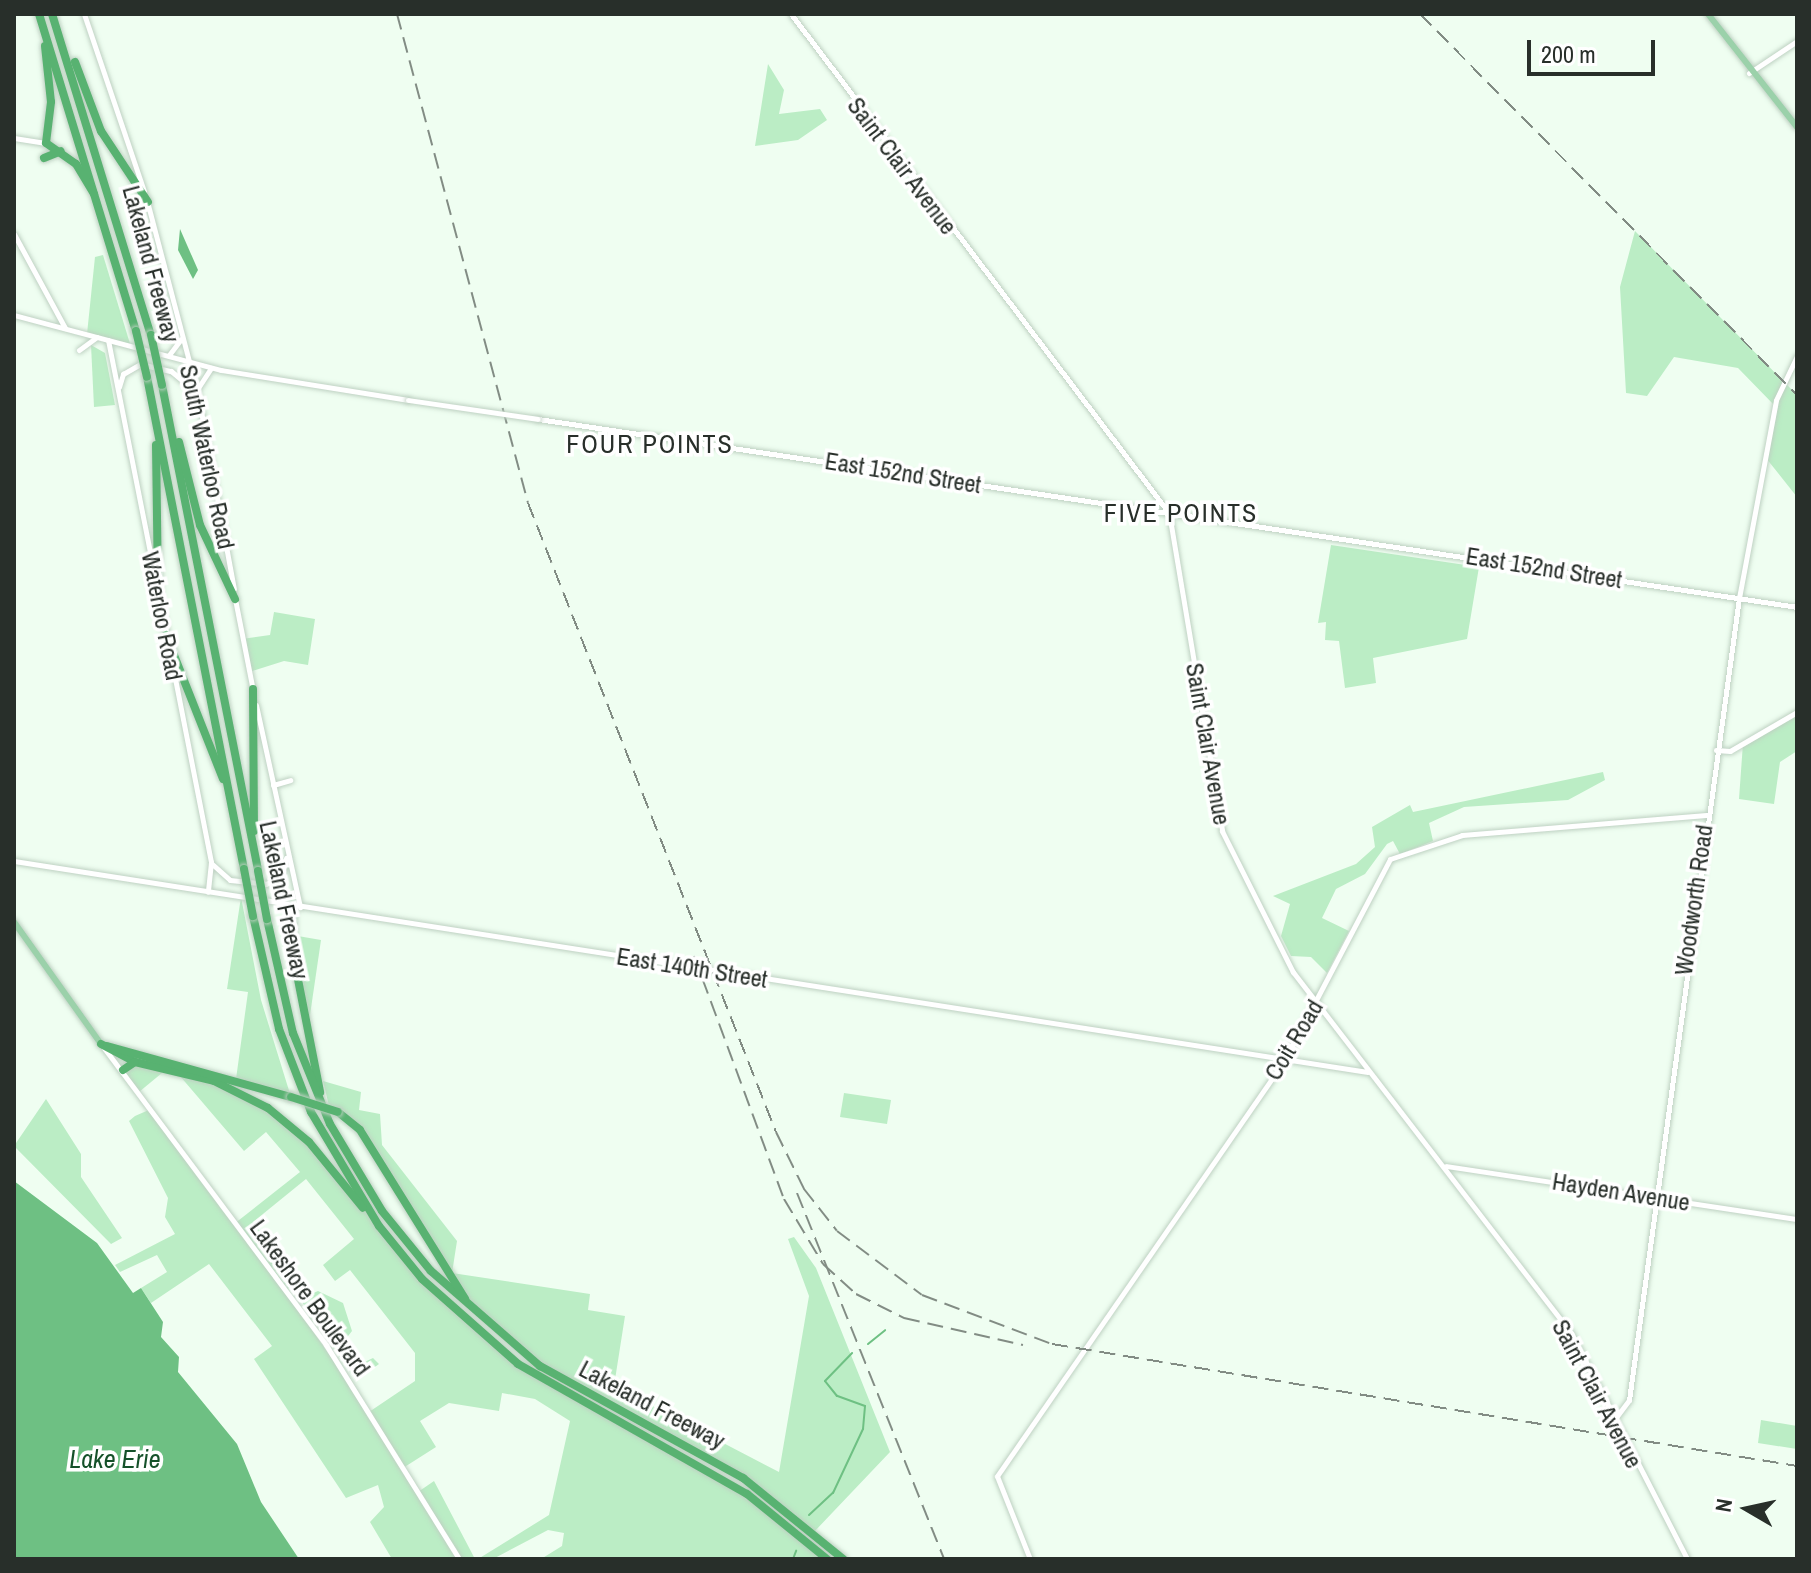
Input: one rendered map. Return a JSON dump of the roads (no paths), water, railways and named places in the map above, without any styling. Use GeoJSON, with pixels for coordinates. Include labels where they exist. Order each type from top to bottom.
{"type":"FeatureCollection","features":[{"type":"Feature","properties":{"kind":"highway"},"geometry":{"type":"LineString","coordinates":[[52,14],[101,131],[148,202]]}},
{"type":"Feature","properties":{"kind":"highway","name":"Lakeland Freeway"},"geometry":{"type":"LineString","coordinates":[[52,14],[151,335],[267,919],[293,1033],[330,1124],[399,1233],[480,1319],[565,1381],[743,1478],[843,1559]]}},
{"type":"Feature","properties":{"kind":"highway"},"geometry":{"type":"LineString","coordinates":[[39,16],[51,102],[46,143],[62,151],[102,209]]}},
{"type":"Feature","properties":{"kind":"highway","name":"Lakeland Freeway"},"geometry":{"type":"LineString","coordinates":[[39,16],[102,209],[151,392],[253,916],[301,1089],[379,1226],[493,1346],[573,1400],[747,1494],[827,1559]]}},
{"type":"Feature","properties":{"kind":"highway"},"geometry":{"type":"LineString","coordinates":[[44,158],[62,151]]}},
{"type":"Feature","properties":{"kind":"highway"},"geometry":{"type":"LineString","coordinates":[[151,392],[158,595]]}},
{"type":"Feature","properties":{"kind":"highway"},"geometry":{"type":"LineString","coordinates":[[169,419],[200,525],[235,599]]}},
{"type":"Feature","properties":{"kind":"highway"},"geometry":{"type":"LineString","coordinates":[[166,635],[230,797]]}},
{"type":"Feature","properties":{"kind":"highway"},"geometry":{"type":"LineString","coordinates":[[253,689],[258,871]]}},
{"type":"Feature","properties":{"kind":"highway"},"geometry":{"type":"LineString","coordinates":[[296,906],[298,986],[330,1124]]}},
{"type":"Feature","properties":{"kind":"highway"},"geometry":{"type":"LineString","coordinates":[[101,1044],[135,1062],[202,1077],[268,1108],[309,1142],[379,1226]]}},
{"type":"Feature","properties":{"kind":"highway"},"geometry":{"type":"LineString","coordinates":[[101,1044],[338,1112],[360,1130],[480,1319]]}},
{"type":"Feature","properties":{"kind":"highway"},"geometry":{"type":"LineString","coordinates":[[122,1068],[135,1062]]}},
{"type":"Feature","properties":{"kind":"main road"},"geometry":{"type":"LineString","coordinates":[[1708,14],[1749,73],[1797,127]]}},
{"type":"Feature","properties":{"kind":"main road"},"geometry":{"type":"LineString","coordinates":[[14,922],[101,1044]]}},
{"type":"Feature","properties":{"kind":"street","name":"South Waterloo Road"},"geometry":{"type":"LineString","coordinates":[[84,14],[148,202],[198,394],[296,906]]}},
{"type":"Feature","properties":{"kind":"street","name":"Saint Clair Avenue"},"geometry":{"type":"LineString","coordinates":[[791,14],[924,199],[1169,513],[1217,820],[1293,972],[1571,1333],[1687,1559]]}},
{"type":"Feature","properties":{"kind":"street"},"geometry":{"type":"LineString","coordinates":[[1749,73],[1797,41]]}},
{"type":"Feature","properties":{"kind":"street"},"geometry":{"type":"LineString","coordinates":[[14,138],[46,143]]}},
{"type":"Feature","properties":{"kind":"street"},"geometry":{"type":"LineString","coordinates":[[14,234],[65,328]]}},
{"type":"Feature","properties":{"kind":"street","name":"East 152nd Street"},"geometry":{"type":"LineString","coordinates":[[14,315],[211,368],[1797,607]]}},
{"type":"Feature","properties":{"kind":"street"},"geometry":{"type":"LineString","coordinates":[[165,356],[179,346],[182,334]]}},
{"type":"Feature","properties":{"kind":"street"},"geometry":{"type":"LineString","coordinates":[[79,350],[97,337]]}},
{"type":"Feature","properties":{"kind":"street","name":"Waterloo Road"},"geometry":{"type":"LineString","coordinates":[[108,340],[211,862],[208,892]]}},
{"type":"Feature","properties":{"kind":"street","name":"Woodworth Road"},"geometry":{"type":"LineString","coordinates":[[1614,1420],[1628,1406],[1706,815],[1739,598],[1784,378],[1797,356]]}},
{"type":"Feature","properties":{"kind":"street"},"geometry":{"type":"LineString","coordinates":[[118,397],[123,374],[140,364],[171,371],[198,394]]}},
{"type":"Feature","properties":{"kind":"street"},"geometry":{"type":"LineString","coordinates":[[198,394],[199,378],[211,368]]}},
{"type":"Feature","properties":{"kind":"street"},"geometry":{"type":"LineString","coordinates":[[1716,750],[1730,751],[1797,712]]}},
{"type":"Feature","properties":{"kind":"street"},"geometry":{"type":"LineString","coordinates":[[273,785],[290,780]]}},
{"type":"Feature","properties":{"kind":"street","name":"Coit Road"},"geometry":{"type":"LineString","coordinates":[[1030,1559],[997,1476],[1284,1061],[1385,865],[1406,851],[1462,835],[1706,815]]}},
{"type":"Feature","properties":{"kind":"street"},"geometry":{"type":"LineString","coordinates":[[211,862],[230,880],[266,884],[281,877],[287,854]]}},
{"type":"Feature","properties":{"kind":"street","name":"East 140th Street"},"geometry":{"type":"LineString","coordinates":[[14,861],[1368,1072]]}},
{"type":"Feature","properties":{"kind":"street","name":"Lakeshore Boulevard"},"geometry":{"type":"LineString","coordinates":[[101,1044],[122,1068],[326,1345],[459,1559]]}},
{"type":"Feature","properties":{"kind":"street","name":"Hayden Avenue"},"geometry":{"type":"LineString","coordinates":[[1445,1166],[1797,1219]]}},
{"type":"Feature","properties":{"kind":"street"},"geometry":{"type":"LineString","coordinates":[[1459,1186],[1472,1169]]}},
{"type":"Feature","properties":{"kind":"water"},"geometry":{"type":"Polygon","coordinates":[[[180,229],[198,270],[193,279],[178,250],[180,229]]]}},
{"type":"Feature","properties":{"kind":"water","name":"Lake Erie"},"geometry":{"type":"Polygon","coordinates":[[[14,1181],[97,1243],[133,1293],[141,1288],[163,1322],[161,1337],[179,1357],[178,1372],[237,1444],[261,1502],[299,1559],[14,1559],[14,1181]]]}},
{"type":"Feature","properties":{"kind":"waterway"},"geometry":{"type":"LineString","coordinates":[[868,1344],[885,1330]]}},
{"type":"Feature","properties":{"kind":"waterway"},"geometry":{"type":"LineString","coordinates":[[809,1515],[833,1493],[863,1429],[865,1406],[837,1396],[825,1381],[852,1353]]}},
{"type":"Feature","properties":{"kind":"waterway"},"geometry":{"type":"LineString","coordinates":[[793,1559],[796,1551]]}},
{"type":"Feature","properties":{"kind":"railway"},"geometry":{"type":"LineString","coordinates":[[397,14],[528,503],[776,1132],[804,1189],[837,1231],[922,1295],[1052,1344],[1797,1466]]}},
{"type":"Feature","properties":{"kind":"railway"},"geometry":{"type":"LineString","coordinates":[[1420,14],[1797,395]]}},
{"type":"Feature","properties":{"kind":"railway"},"geometry":{"type":"LineString","coordinates":[[694,956],[784,1199],[823,1264],[856,1294],[904,1318],[1023,1345]]}},
{"type":"Feature","properties":{"kind":"railway"},"geometry":{"type":"LineString","coordinates":[[797,1193],[944,1559]]}},
{"type":"Feature","properties":{"kind":"district","name":"FOUR POINTS"},"geometry":{"type":"Point","coordinates":[650,444]}},
{"type":"Feature","properties":{"kind":"district","name":"FIVE POINTS"},"geometry":{"type":"Point","coordinates":[1181,513]}}]}
